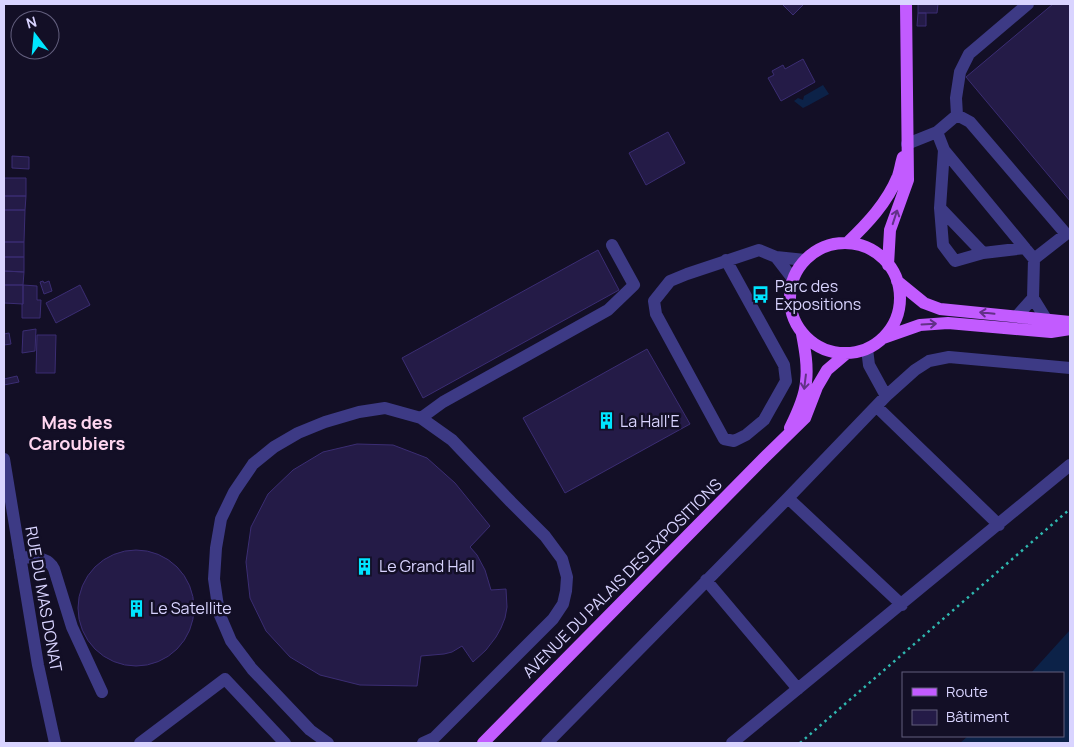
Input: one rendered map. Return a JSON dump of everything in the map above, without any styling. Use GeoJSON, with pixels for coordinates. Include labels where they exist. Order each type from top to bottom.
{"type":"FeatureCollection","features":[{"type":"Feature","properties":{"kind":"main road"},"geometry":{"type":"LineString","coordinates":[[888,265],[890,230],[908,180],[906,4]]}},
{"type":"Feature","properties":{"kind":"main road"},"geometry":{"type":"LineString","coordinates":[[847,243],[868,222],[884,202],[898,176],[907,144]]}},
{"type":"Feature","properties":{"kind":"main road"},"geometry":{"type":"LineString","coordinates":[[883,338],[892,326],[898,312],[900,296],[897,281],[888,265],[877,253],[862,246],[847,243],[831,245],[817,251],[804,260],[793,279],[790,293],[790,308],[794,322],[802,334],[815,345],[830,352],[847,353],[867,349],[883,338],[920,325],[948,323],[1051,332],[1070,329]]}},
{"type":"Feature","properties":{"kind":"main road"},"geometry":{"type":"LineString","coordinates":[[897,281],[924,303],[940,309],[1070,322]]}},
{"type":"Feature","properties":{"kind":"main road","name":"AVENUE DU PALAIS DES EXPOSITIONS"},"geometry":{"type":"LineString","coordinates":[[785,436],[798,413],[806,383],[806,358],[802,334]]}},
{"type":"Feature","properties":{"kind":"main road","name":"AVENUE DU PALAIS DES EXPOSITIONS"},"geometry":{"type":"LineString","coordinates":[[483,743],[785,436],[806,418],[817,387],[827,370],[847,353]]}},
{"type":"Feature","properties":{"kind":"street"},"geometry":{"type":"LineString","coordinates":[[957,115],[956,98],[960,72],[970,54],[1028,4]]}},
{"type":"Feature","properties":{"kind":"street"},"geometry":{"type":"LineString","coordinates":[[907,144],[937,132],[957,115]]}},
{"type":"Feature","properties":{"kind":"street"},"geometry":{"type":"LineString","coordinates":[[957,115],[970,122],[1066,234],[1034,259]]}},
{"type":"Feature","properties":{"kind":"street"},"geometry":{"type":"LineString","coordinates":[[937,132],[944,150],[1034,259],[1033,298],[1046,319]]}},
{"type":"Feature","properties":{"kind":"street"},"geometry":{"type":"LineString","coordinates":[[944,150],[940,208],[943,245],[955,261],[983,253],[1025,248]]}},
{"type":"Feature","properties":{"kind":"street"},"geometry":{"type":"LineString","coordinates":[[940,208],[983,253]]}},
{"type":"Feature","properties":{"kind":"street"},"geometry":{"type":"LineString","coordinates":[[421,418],[443,402],[608,310],[634,285],[612,245]]}},
{"type":"Feature","properties":{"kind":"street"},"geometry":{"type":"LineString","coordinates":[[726,260],[784,365],[786,381],[764,420],[746,435],[734,441],[724,439],[656,314],[654,301],[670,281],[726,260],[759,250],[776,257],[804,260]]}},
{"type":"Feature","properties":{"kind":"street"},"geometry":{"type":"LineString","coordinates":[[776,257],[793,279]]}},
{"type":"Feature","properties":{"kind":"street"},"geometry":{"type":"LineString","coordinates":[[1017,316],[1033,298]]}},
{"type":"Feature","properties":{"kind":"street"},"geometry":{"type":"LineString","coordinates":[[867,349],[869,365],[886,396]]}},
{"type":"Feature","properties":{"kind":"street"},"geometry":{"type":"LineString","coordinates":[[547,743],[886,396],[915,370],[929,361],[949,357],[1070,368]]}},
{"type":"Feature","properties":{"kind":"street"},"geometry":{"type":"LineString","coordinates":[[877,407],[999,525]]}},
{"type":"Feature","properties":{"kind":"street"},"geometry":{"type":"LineString","coordinates":[[328,743],[310,730],[252,669],[231,641],[220,613],[214,579],[216,548],[221,519],[234,492],[253,464],[274,447],[298,433],[325,422],[359,412],[386,408],[421,418],[452,440],[545,536],[562,559],[567,577],[563,604],[553,619],[434,738],[423,743]]}},
{"type":"Feature","properties":{"kind":"street","name":"RUE DU MAS DONAT"},"geometry":{"type":"LineString","coordinates":[[4,460],[6,488],[20,557],[38,665],[55,743]]}},
{"type":"Feature","properties":{"kind":"street"},"geometry":{"type":"LineString","coordinates":[[732,743],[1070,465]]}},
{"type":"Feature","properties":{"kind":"street"},"geometry":{"type":"LineString","coordinates":[[788,498],[902,605]]}},
{"type":"Feature","properties":{"kind":"street"},"geometry":{"type":"LineString","coordinates":[[20,557],[45,560],[51,563],[72,627],[102,692]]}},
{"type":"Feature","properties":{"kind":"street"},"geometry":{"type":"LineString","coordinates":[[706,580],[798,689]]}},
{"type":"Feature","properties":{"kind":"street"},"geometry":{"type":"LineString","coordinates":[[140,743],[225,679],[285,743]]}},
{"type":"Feature","properties":{"kind":"path"},"geometry":{"type":"LineString","coordinates":[[800,743],[1070,509]]}},
{"type":"Feature","properties":{"kind":"water"},"geometry":{"type":"Polygon","coordinates":[[[823,85],[829,94],[803,108],[794,101],[798,98],[803,100],[804,96],[823,85]]]}},
{"type":"Feature","properties":{"kind":"water"},"geometry":{"type":"Polygon","coordinates":[[[1070,630],[1070,743],[960,743],[967,737],[1064,737],[1064,672],[1032,672],[1070,630]]]}},
{"type":"Feature","properties":{"kind":"building"},"geometry":{"type":"Polygon","coordinates":[[[782,4],[804,4],[793,15],[782,4]]]}},
{"type":"Feature","properties":{"kind":"building"},"geometry":{"type":"Polygon","coordinates":[[[918,4],[938,4],[937,13],[918,13],[918,4]]]}},
{"type":"Feature","properties":{"kind":"building"},"geometry":{"type":"Polygon","coordinates":[[[1053,4],[1070,4],[1070,201],[966,77],[1053,4]]]}},
{"type":"Feature","properties":{"kind":"building"},"geometry":{"type":"Polygon","coordinates":[[[918,13],[926,13],[926,26],[917,26],[918,13]]]}},
{"type":"Feature","properties":{"kind":"building"},"geometry":{"type":"Polygon","coordinates":[[[803,59],[815,82],[781,101],[768,78],[774,75],[772,71],[783,65],[785,69],[803,59]]]}},
{"type":"Feature","properties":{"kind":"building"},"geometry":{"type":"Polygon","coordinates":[[[668,132],[685,163],[646,185],[629,153],[668,132]]]}},
{"type":"Feature","properties":{"kind":"building"},"geometry":{"type":"Polygon","coordinates":[[[12,156],[29,157],[29,169],[12,168],[12,156]]]}},
{"type":"Feature","properties":{"kind":"building"},"geometry":{"type":"Polygon","coordinates":[[[4,178],[26,178],[26,196],[4,196],[4,178]]]}},
{"type":"Feature","properties":{"kind":"building"},"geometry":{"type":"Polygon","coordinates":[[[4,196],[26,196],[25,210],[4,210],[4,196]]]}},
{"type":"Feature","properties":{"kind":"building"},"geometry":{"type":"Polygon","coordinates":[[[4,210],[25,210],[24,242],[4,242],[4,210]]]}},
{"type":"Feature","properties":{"kind":"building"},"geometry":{"type":"Polygon","coordinates":[[[4,242],[24,242],[24,257],[4,257],[4,242]]]}},
{"type":"Feature","properties":{"kind":"building"},"geometry":{"type":"Polygon","coordinates":[[[598,250],[619,290],[423,398],[402,358],[598,250]]]}},
{"type":"Feature","properties":{"kind":"building"},"geometry":{"type":"Polygon","coordinates":[[[4,257],[24,257],[24,272],[4,271],[4,257]]]}},
{"type":"Feature","properties":{"kind":"building"},"geometry":{"type":"Polygon","coordinates":[[[4,271],[24,272],[23,285],[4,285],[4,271]]]}},
{"type":"Feature","properties":{"kind":"building"},"geometry":{"type":"Polygon","coordinates":[[[43,281],[44,283],[49,281],[52,291],[44,294],[40,282],[43,281]]]}},
{"type":"Feature","properties":{"kind":"building"},"geometry":{"type":"Polygon","coordinates":[[[4,285],[23,285],[23,304],[4,303],[4,285]]]}},
{"type":"Feature","properties":{"kind":"building"},"geometry":{"type":"Polygon","coordinates":[[[23,285],[37,286],[37,300],[41,300],[40,318],[22,318],[23,285]]]}},
{"type":"Feature","properties":{"kind":"building"},"geometry":{"type":"Polygon","coordinates":[[[80,285],[90,305],[56,323],[46,303],[80,285]]]}},
{"type":"Feature","properties":{"kind":"building"},"geometry":{"type":"Polygon","coordinates":[[[36,329],[35,351],[22,353],[23,331],[36,329]]]}},
{"type":"Feature","properties":{"kind":"building"},"geometry":{"type":"Polygon","coordinates":[[[9,333],[11,344],[4,345],[4,334],[9,333]]]}},
{"type":"Feature","properties":{"kind":"building"},"geometry":{"type":"Polygon","coordinates":[[[37,335],[56,335],[55,373],[36,373],[37,335]]]}},
{"type":"Feature","properties":{"kind":"building","name":"La Hall'E"},"geometry":{"type":"Polygon","coordinates":[[[647,349],[690,424],[565,493],[523,418],[647,349]]]}},
{"type":"Feature","properties":{"kind":"building"},"geometry":{"type":"Polygon","coordinates":[[[17,376],[19,382],[4,385],[4,379],[17,376]]]}},
{"type":"Feature","properties":{"kind":"building","name":"Le Grand Hall"},"geometry":{"type":"Polygon","coordinates":[[[357,444],[393,445],[427,458],[455,483],[490,526],[470,547],[485,570],[491,590],[506,589],[507,607],[505,618],[496,637],[486,650],[473,662],[462,646],[444,654],[421,656],[417,686],[360,685],[320,675],[290,657],[266,631],[250,598],[246,562],[251,527],[268,494],[293,470],[323,452],[357,444]]]}},
{"type":"Feature","properties":{"kind":"building","name":"Le Satellite"},"geometry":{"type":"Polygon","coordinates":[[[136,550],[158,554],[168,559],[177,567],[185,576],[190,586],[194,608],[190,630],[185,640],[177,649],[168,657],[158,662],[136,666],[114,662],[104,657],[95,649],[87,640],[82,630],[78,608],[82,586],[87,576],[95,567],[104,559],[114,554],[136,550]]]}},
{"type":"Feature","properties":{"kind":"place","name":"Parc des Expositions"},"geometry":{"type":"Point","coordinates":[761,295]}},
{"type":"Feature","properties":{"kind":"place","name":"La Hall'E"},"geometry":{"type":"Point","coordinates":[606,421]}},
{"type":"Feature","properties":{"kind":"place","name":"Le Grand Hall"},"geometry":{"type":"Point","coordinates":[365,566]}},
{"type":"Feature","properties":{"kind":"place","name":"Le Satellite"},"geometry":{"type":"Point","coordinates":[136,608]}},
{"type":"Feature","properties":{"kind":"district","name":"Mas des Caroubiers"},"geometry":{"type":"Point","coordinates":[77,433]}}]}
